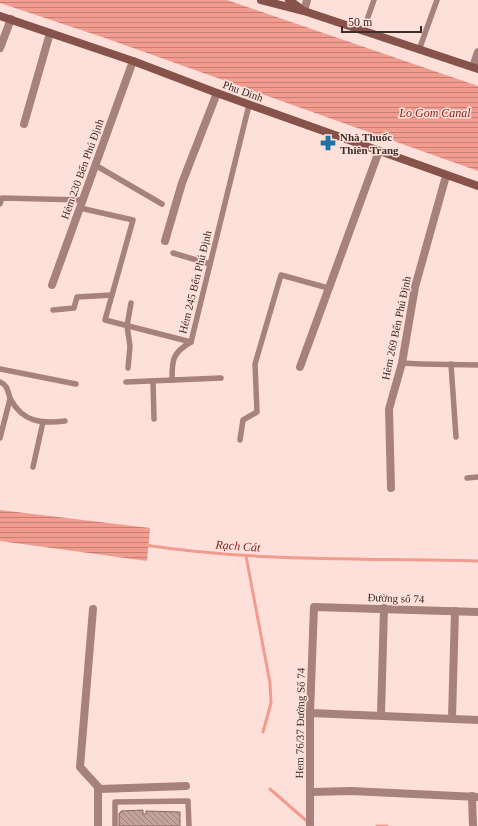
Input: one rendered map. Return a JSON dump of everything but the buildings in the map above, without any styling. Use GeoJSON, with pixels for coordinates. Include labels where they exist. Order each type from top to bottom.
{"type":"FeatureCollection","features":[{"type":"Feature","properties":{"kind":"street"},"geometry":{"type":"LineString","coordinates":[[261,0],[304,10],[475,68],[478,52]]}},
{"type":"Feature","properties":{"kind":"street"},"geometry":{"type":"LineString","coordinates":[[289,0],[304,10]]}},
{"type":"Feature","properties":{"kind":"street"},"geometry":{"type":"LineString","coordinates":[[304,10],[307,0]]}},
{"type":"Feature","properties":{"kind":"street","name":"Phu Dinh"},"geometry":{"type":"LineString","coordinates":[[0,16],[133,61],[249,105],[446,176],[478,186]]}},
{"type":"Feature","properties":{"kind":"street"},"geometry":{"type":"LineString","coordinates":[[0,48],[11,19]]}},
{"type":"Feature","properties":{"kind":"street"},"geometry":{"type":"LineString","coordinates":[[24,124],[50,33]]}},
{"type":"Feature","properties":{"kind":"street","name":"Hẻm 230 Bến Phú Định"},"geometry":{"type":"LineString","coordinates":[[52,284],[133,61]]}},
{"type":"Feature","properties":{"kind":"street"},"geometry":{"type":"LineString","coordinates":[[165,241],[182,183],[217,93]]}},
{"type":"Feature","properties":{"kind":"street"},"geometry":{"type":"LineString","coordinates":[[300,367],[379,151]]}},
{"type":"Feature","properties":{"kind":"street","name":"Hẻm 269 Bến Phú Định"},"geometry":{"type":"LineString","coordinates":[[391,488],[388,409],[402,363],[415,287],[446,176]]}},
{"type":"Feature","properties":{"kind":"street","name":"Đường số 74"},"geometry":{"type":"LineString","coordinates":[[314,607],[478,612]]}},
{"type":"Feature","properties":{"kind":"street","name":"Hem 76/37 Đường Số 74"},"geometry":{"type":"LineString","coordinates":[[314,607],[310,714],[310,792],[351,791],[475,797]]}},
{"type":"Feature","properties":{"kind":"street"},"geometry":{"type":"LineString","coordinates":[[381,715],[384,608]]}},
{"type":"Feature","properties":{"kind":"street"},"geometry":{"type":"LineString","coordinates":[[93,609],[80,767],[98,788],[98,826]]}},
{"type":"Feature","properties":{"kind":"street"},"geometry":{"type":"LineString","coordinates":[[452,718],[454,611]]}},
{"type":"Feature","properties":{"kind":"street"},"geometry":{"type":"LineString","coordinates":[[310,714],[381,715],[478,720]]}},
{"type":"Feature","properties":{"kind":"street"},"geometry":{"type":"LineString","coordinates":[[98,788],[186,786]]}},
{"type":"Feature","properties":{"kind":"street"},"geometry":{"type":"LineString","coordinates":[[310,792],[310,826]]}},
{"type":"Feature","properties":{"kind":"street"},"geometry":{"type":"LineString","coordinates":[[473,826],[475,797]]}},
{"type":"Feature","properties":{"kind":"lane"},"geometry":{"type":"LineString","coordinates":[[364,31],[374,0]]}},
{"type":"Feature","properties":{"kind":"lane"},"geometry":{"type":"LineString","coordinates":[[420,50],[437,0]]}},
{"type":"Feature","properties":{"kind":"lane","name":"Hẻm 245 Bến Phú Định"},"geometry":{"type":"LineString","coordinates":[[80,208],[133,220],[105,320],[191,342],[249,105]]}},
{"type":"Feature","properties":{"kind":"lane"},"geometry":{"type":"LineString","coordinates":[[95,166],[162,204]]}},
{"type":"Feature","properties":{"kind":"lane"},"geometry":{"type":"LineString","coordinates":[[0,204],[2,198],[83,200]]}},
{"type":"Feature","properties":{"kind":"lane"},"geometry":{"type":"LineString","coordinates":[[173,253],[210,264]]}},
{"type":"Feature","properties":{"kind":"lane"},"geometry":{"type":"LineString","coordinates":[[240,440],[243,420],[257,412],[255,364],[281,275],[328,288]]}},
{"type":"Feature","properties":{"kind":"lane"},"geometry":{"type":"LineString","coordinates":[[53,310],[74,308],[77,297],[112,295]]}},
{"type":"Feature","properties":{"kind":"lane"},"geometry":{"type":"LineString","coordinates":[[128,368],[130,346],[127,326],[131,303]]}},
{"type":"Feature","properties":{"kind":"lane"},"geometry":{"type":"LineString","coordinates":[[172,380],[172,359],[180,350],[191,342]]}},
{"type":"Feature","properties":{"kind":"lane"},"geometry":{"type":"LineString","coordinates":[[402,363],[429,366],[451,364],[478,365]]}},
{"type":"Feature","properties":{"kind":"lane"},"geometry":{"type":"LineString","coordinates":[[451,364],[456,437]]}},
{"type":"Feature","properties":{"kind":"lane"},"geometry":{"type":"LineString","coordinates":[[0,369],[76,384]]}},
{"type":"Feature","properties":{"kind":"lane"},"geometry":{"type":"LineString","coordinates":[[126,382],[221,378]]}},
{"type":"Feature","properties":{"kind":"lane"},"geometry":{"type":"LineString","coordinates":[[153,381],[154,419]]}},
{"type":"Feature","properties":{"kind":"lane"},"geometry":{"type":"LineString","coordinates":[[0,382],[8,390],[10,399],[22,415],[32,420],[42,422],[65,421]]}},
{"type":"Feature","properties":{"kind":"lane"},"geometry":{"type":"LineString","coordinates":[[0,438],[10,399]]}},
{"type":"Feature","properties":{"kind":"lane"},"geometry":{"type":"LineString","coordinates":[[33,467],[42,422]]}},
{"type":"Feature","properties":{"kind":"lane"},"geometry":{"type":"LineString","coordinates":[[467,478],[478,478]]}},
{"type":"Feature","properties":{"kind":"lane"},"geometry":{"type":"LineString","coordinates":[[115,826],[115,802],[188,801],[189,826]]}},
{"type":"Feature","properties":{"kind":"water","name":"Lo Gom Canal"},"geometry":{"type":"Polygon","coordinates":[[[0,0],[227,0],[478,86],[478,171],[105,38],[0,3],[0,0]]]}},
{"type":"Feature","properties":{"kind":"water"},"geometry":{"type":"Polygon","coordinates":[[[0,510],[150,528],[147,561],[0,541],[0,510]]]}},
{"type":"Feature","properties":{"kind":"waterway","name":"Rạch Cát"},"geometry":{"type":"LineString","coordinates":[[145,545],[269,557],[478,561]]}},
{"type":"Feature","properties":{"kind":"waterway"},"geometry":{"type":"LineString","coordinates":[[246,556],[270,683],[271,703],[263,732]]}},
{"type":"Feature","properties":{"kind":"waterway"},"geometry":{"type":"LineString","coordinates":[[270,789],[309,823]]}},
{"type":"Feature","properties":{"kind":"waterway"},"geometry":{"type":"LineString","coordinates":[[377,826],[387,826]]}},
{"type":"Feature","properties":{"kind":"place","name":"Nhà Thuốc Thiên Trang"},"geometry":{"type":"Point","coordinates":[328,143]}}]}
